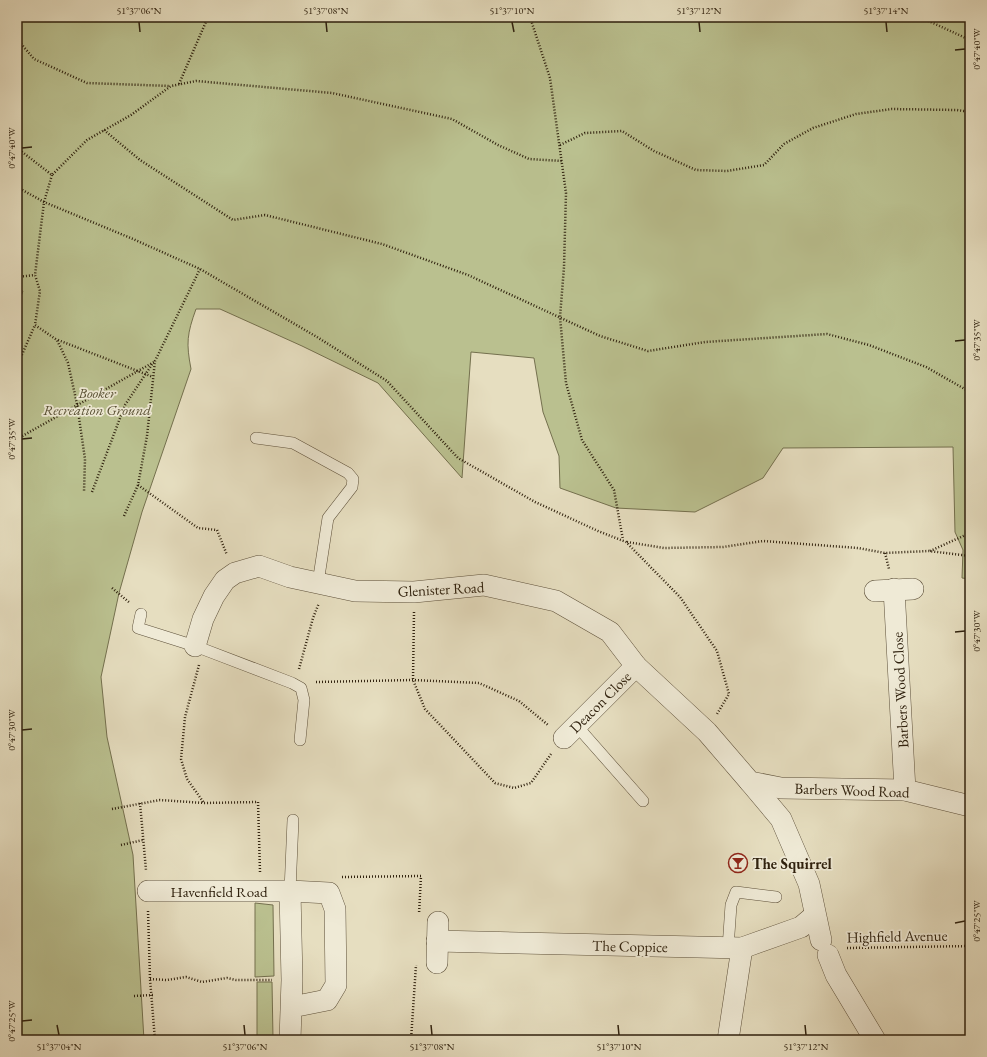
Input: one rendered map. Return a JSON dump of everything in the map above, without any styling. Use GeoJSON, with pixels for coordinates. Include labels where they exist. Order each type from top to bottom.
{"type":"FeatureCollection","features":[{"type":"Feature","properties":{"kind":"street","name":"Glenister Road"},"geometry":{"type":"LineString","coordinates":[[199,647],[203,619],[214,596],[225,580],[235,573],[259,566],[290,577],[355,591],[414,592],[484,584],[556,601],[610,632],[636,666],[707,732],[781,819],[809,884],[814,916],[830,948],[836,975],[875,1040]]}},
{"type":"Feature","properties":{"kind":"street","name":"Barbers Wood Close"},"geometry":{"type":"LineString","coordinates":[[894,590],[905,790]]}},
{"type":"Feature","properties":{"kind":"street","name":"Deacon Close"},"geometry":{"type":"LineString","coordinates":[[570,731],[636,666]]}},
{"type":"Feature","properties":{"kind":"street","name":"Barbers Wood Road"},"geometry":{"type":"LineString","coordinates":[[750,782],[781,788],[905,790],[970,806]]}},
{"type":"Feature","properties":{"kind":"street","name":"Havenfield Road"},"geometry":{"type":"LineString","coordinates":[[148,891],[260,890],[329,893],[334,909],[336,985],[327,1000],[292,1007]]}},
{"type":"Feature","properties":{"kind":"street"},"geometry":{"type":"LineString","coordinates":[[290,891],[292,980],[290,1040]]}},
{"type":"Feature","properties":{"kind":"street","name":"The Coppice"},"geometry":{"type":"LineString","coordinates":[[431,926],[735,948],[802,927],[814,916]]}},
{"type":"Feature","properties":{"kind":"street"},"geometry":{"type":"LineString","coordinates":[[431,926],[437,964]]}},
{"type":"Feature","properties":{"kind":"street"},"geometry":{"type":"LineString","coordinates":[[728,1040],[735,948]]}},
{"type":"Feature","properties":{"kind":"lane"},"geometry":{"type":"LineString","coordinates":[[256,438],[293,443],[348,473],[352,479],[352,487],[328,518],[322,584]]}},
{"type":"Feature","properties":{"kind":"lane"},"geometry":{"type":"LineString","coordinates":[[141,614],[138,628],[199,647],[298,686],[304,700],[300,740]]}},
{"type":"Feature","properties":{"kind":"lane"},"geometry":{"type":"LineString","coordinates":[[570,731],[643,801]]}},
{"type":"Feature","properties":{"kind":"lane"},"geometry":{"type":"LineString","coordinates":[[290,891],[293,820]]}},
{"type":"Feature","properties":{"kind":"lane"},"geometry":{"type":"LineString","coordinates":[[735,948],[731,905],[736,892],[776,897]]}},
{"type":"Feature","properties":{"kind":"path"},"geometry":{"type":"LineString","coordinates":[[179,84],[208,17]]}},
{"type":"Feature","properties":{"kind":"path"},"geometry":{"type":"LineString","coordinates":[[530,17],[550,78],[566,193],[564,267],[560,317],[566,383],[582,440],[614,490],[624,541],[680,597],[717,651],[729,694],[707,732]]}},
{"type":"Feature","properties":{"kind":"path"},"geometry":{"type":"LineString","coordinates":[[920,17],[970,40]]}},
{"type":"Feature","properties":{"kind":"path"},"geometry":{"type":"LineString","coordinates":[[17,39],[34,59],[87,83],[171,86],[196,81],[332,93],[452,119],[498,145],[529,159],[562,161]]}},
{"type":"Feature","properties":{"kind":"path"},"geometry":{"type":"LineString","coordinates":[[17,366],[35,325],[40,291],[35,275],[44,202],[52,175],[87,140],[131,115],[171,86]]}},
{"type":"Feature","properties":{"kind":"path"},"geometry":{"type":"LineString","coordinates":[[560,145],[585,133],[622,131],[654,151],[696,170],[728,171],[764,166],[784,144],[813,128],[856,114],[892,109],[957,110],[970,112]]}},
{"type":"Feature","properties":{"kind":"path"},"geometry":{"type":"LineString","coordinates":[[104,130],[140,160],[232,220],[265,215],[382,244],[468,275],[600,336],[648,351],[705,342],[827,334],[869,345],[926,367],[970,392]]}},
{"type":"Feature","properties":{"kind":"path"},"geometry":{"type":"LineString","coordinates":[[17,148],[52,175]]}},
{"type":"Feature","properties":{"kind":"path"},"geometry":{"type":"LineString","coordinates":[[17,187],[44,202],[200,269],[317,337],[387,381],[458,458],[535,502],[598,531],[624,541],[664,548],[723,547],[763,541],[858,548],[885,553],[929,551],[970,556]]}},
{"type":"Feature","properties":{"kind":"path"},"geometry":{"type":"LineString","coordinates":[[92,492],[125,405],[155,361],[200,269]]}},
{"type":"Feature","properties":{"kind":"path"},"geometry":{"type":"LineString","coordinates":[[17,277],[35,275]]}},
{"type":"Feature","properties":{"kind":"path"},"geometry":{"type":"LineString","coordinates":[[35,325],[57,340],[153,377]]}},
{"type":"Feature","properties":{"kind":"path"},"geometry":{"type":"LineString","coordinates":[[57,340],[68,363],[77,404],[85,459],[84,492]]}},
{"type":"Feature","properties":{"kind":"path"},"geometry":{"type":"LineString","coordinates":[[17,439],[155,361]]}},
{"type":"Feature","properties":{"kind":"path"},"geometry":{"type":"LineString","coordinates":[[124,516],[138,485],[147,436],[155,361]]}},
{"type":"Feature","properties":{"kind":"path"},"geometry":{"type":"LineString","coordinates":[[138,485],[198,528],[217,530],[235,573]]}},
{"type":"Feature","properties":{"kind":"path"},"geometry":{"type":"LineString","coordinates":[[929,551],[970,533]]}},
{"type":"Feature","properties":{"kind":"path"},"geometry":{"type":"LineString","coordinates":[[298,686],[322,584]]}},
{"type":"Feature","properties":{"kind":"path"},"geometry":{"type":"LineString","coordinates":[[112,588],[141,614]]}},
{"type":"Feature","properties":{"kind":"path"},"geometry":{"type":"LineString","coordinates":[[298,686],[309,682],[413,680],[479,683],[519,701],[570,731],[531,783],[514,788],[496,783],[425,708],[413,680],[414,592]]}},
{"type":"Feature","properties":{"kind":"path"},"geometry":{"type":"LineString","coordinates":[[199,647],[184,717],[181,760],[187,779],[204,803]]}},
{"type":"Feature","properties":{"kind":"path"},"geometry":{"type":"LineString","coordinates":[[112,809],[160,800],[204,803],[258,802],[260,890]]}},
{"type":"Feature","properties":{"kind":"path"},"geometry":{"type":"LineString","coordinates":[[140,803],[148,891],[150,979],[153,995],[155,1040]]}},
{"type":"Feature","properties":{"kind":"path"},"geometry":{"type":"LineString","coordinates":[[121,845],[143,840]]}},
{"type":"Feature","properties":{"kind":"path"},"geometry":{"type":"LineString","coordinates":[[337,878],[421,876],[431,926]]}},
{"type":"Feature","properties":{"kind":"path","name":"Highfield Avenue"},"geometry":{"type":"LineString","coordinates":[[830,948],[970,946]]}},
{"type":"Feature","properties":{"kind":"path"},"geometry":{"type":"LineString","coordinates":[[411,1040],[416,962]]}},
{"type":"Feature","properties":{"kind":"path"},"geometry":{"type":"LineString","coordinates":[[150,979],[167,980],[186,976],[202,982],[227,978],[236,980],[292,980]]}},
{"type":"Feature","properties":{"kind":"path"},"geometry":{"type":"LineString","coordinates":[[134,996],[153,995]]}},
{"type":"Feature","properties":{"kind":"green space","name":"Booker Recreation Ground"},"geometry":{"type":"Polygon","coordinates":[[[17,17],[970,17],[970,579],[962,578],[963,550],[955,532],[953,447],[783,448],[763,478],[695,512],[616,508],[560,488],[559,456],[543,412],[534,358],[471,352],[462,478],[378,383],[302,346],[220,309],[196,309],[188,339],[188,352],[191,369],[142,512],[119,593],[101,677],[107,737],[133,855],[144,1040],[17,1040],[17,307],[23,291],[17,290],[17,17]]]}},
{"type":"Feature","properties":{"kind":"green space"},"geometry":{"type":"Polygon","coordinates":[[[255,903],[273,905],[274,976],[255,977],[255,903]]]}},
{"type":"Feature","properties":{"kind":"green space"},"geometry":{"type":"Polygon","coordinates":[[[257,982],[272,982],[273,1038],[270,1040],[257,1040],[257,982]]]}},
{"type":"Feature","properties":{"kind":"place","name":"The Squirrel"},"geometry":{"type":"Point","coordinates":[738,863]}}]}
